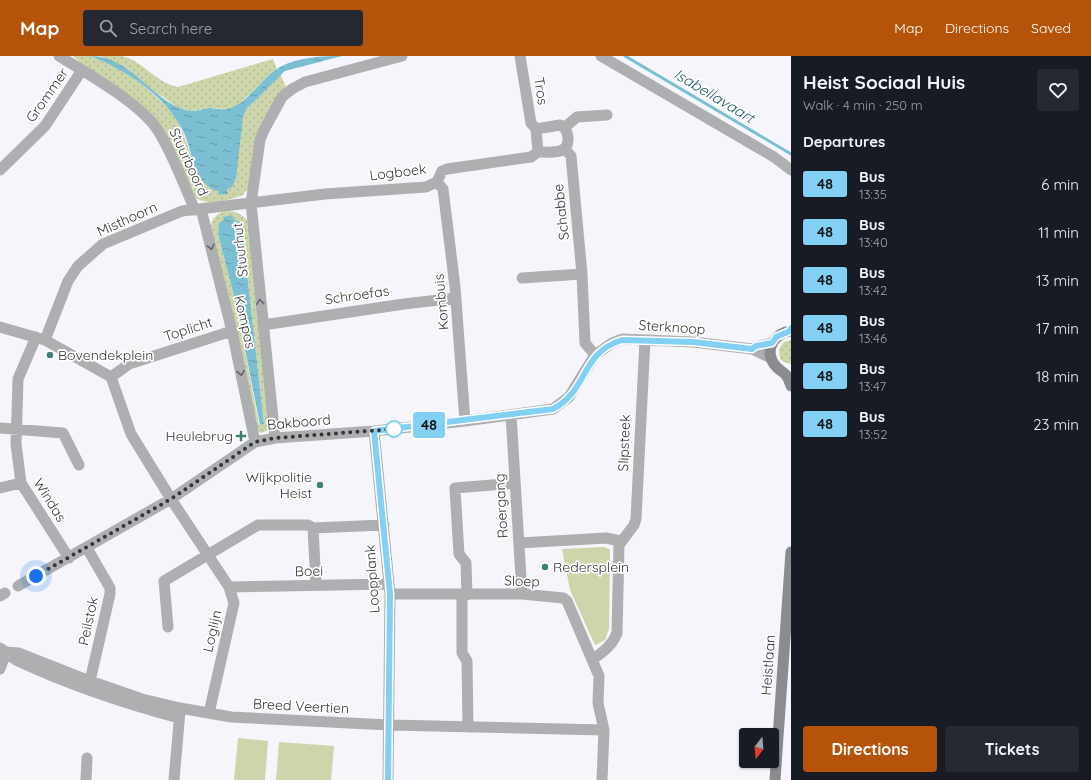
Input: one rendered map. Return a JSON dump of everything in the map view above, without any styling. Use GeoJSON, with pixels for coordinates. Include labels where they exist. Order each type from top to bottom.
{"type":"FeatureCollection","features":[{"type":"Feature","properties":{"kind":"main road"},"geometry":{"type":"LineString","coordinates":[[791,330],[776,337],[772,343],[770,352],[771,358],[775,365],[788,372],[791,386]]}},
{"type":"Feature","properties":{"kind":"main road","name":"Heistlaan"},"geometry":{"type":"LineString","coordinates":[[775,780],[791,552]]}},
{"type":"Feature","properties":{"kind":"street","name":"Stuurboord"},"geometry":{"type":"LineString","coordinates":[[59,56],[141,111],[156,128],[170,151],[198,209]]}},
{"type":"Feature","properties":{"kind":"street","name":"Stuurhut"},"geometry":{"type":"LineString","coordinates":[[275,438],[251,203],[260,140],[282,97],[292,89],[305,82],[402,56]]}},
{"type":"Feature","properties":{"kind":"street","name":"Tros"},"geometry":{"type":"LineString","coordinates":[[520,56],[531,124],[536,129]]}},
{"type":"Feature","properties":{"kind":"street"},"geometry":{"type":"LineString","coordinates":[[601,56],[774,157],[791,170]]}},
{"type":"Feature","properties":{"kind":"street","name":"Grommer"},"geometry":{"type":"LineString","coordinates":[[0,170],[45,126],[82,70]]}},
{"type":"Feature","properties":{"kind":"street"},"geometry":{"type":"LineString","coordinates":[[564,127],[577,117],[607,114]]}},
{"type":"Feature","properties":{"kind":"street"},"geometry":{"type":"LineString","coordinates":[[560,125],[564,127],[568,132],[568,144],[565,149],[559,152],[538,152],[536,129],[560,125]]}},
{"type":"Feature","properties":{"kind":"street","name":"Schabbe"},"geometry":{"type":"LineString","coordinates":[[565,149],[571,156],[582,274],[585,343],[595,355]]}},
{"type":"Feature","properties":{"kind":"street","name":"Logboek"},"geometry":{"type":"LineString","coordinates":[[251,203],[325,194],[426,187],[437,182],[442,171],[447,169],[531,157],[538,152]]}},
{"type":"Feature","properties":{"kind":"street","name":"Kombuis"},"geometry":{"type":"LineString","coordinates":[[437,182],[443,189],[456,298],[465,421]]}},
{"type":"Feature","properties":{"kind":"street","name":"Misthoorn"},"geometry":{"type":"LineString","coordinates":[[40,339],[68,281],[78,266],[103,244],[182,211],[251,203]]}},
{"type":"Feature","properties":{"kind":"street","name":"Kompas"},"geometry":{"type":"LineString","coordinates":[[198,209],[232,331],[255,442]]}},
{"type":"Feature","properties":{"kind":"street"},"geometry":{"type":"LineString","coordinates":[[522,278],[582,274]]}},
{"type":"Feature","properties":{"kind":"street","name":"Schroefas"},"geometry":{"type":"LineString","coordinates":[[263,325],[456,298]]}},
{"type":"Feature","properties":{"kind":"street"},"geometry":{"type":"LineString","coordinates":[[0,327],[40,339],[111,377]]}},
{"type":"Feature","properties":{"kind":"street","name":"Toplicht"},"geometry":{"type":"LineString","coordinates":[[111,377],[129,364],[232,331]]}},
{"type":"Feature","properties":{"kind":"street","name":"Windas"},"geometry":{"type":"LineString","coordinates":[[40,339],[18,379],[16,444],[21,482],[69,558]]}},
{"type":"Feature","properties":{"kind":"street","name":"Sterknoop"},"geometry":{"type":"LineString","coordinates":[[595,355],[612,343],[622,340],[645,340],[693,342],[752,349],[771,358]]}},
{"type":"Feature","properties":{"kind":"street","name":"Slipsteek"},"geometry":{"type":"LineString","coordinates":[[620,541],[634,525],[636,519],[645,340]]}},
{"type":"Feature","properties":{"kind":"street","name":"Sterknoop"},"geometry":{"type":"LineString","coordinates":[[752,349],[756,346],[772,343]]}},
{"type":"Feature","properties":{"kind":"street","name":"Bakboord"},"geometry":{"type":"LineString","coordinates":[[18,586],[171,499],[255,442],[275,438],[374,431],[542,412],[562,404],[576,389],[595,355]]}},
{"type":"Feature","properties":{"kind":"street","name":"Loglijn"},"geometry":{"type":"LineString","coordinates":[[111,377],[131,434],[171,499],[229,587],[234,603],[209,713]]}},
{"type":"Feature","properties":{"kind":"street","name":"Roergang"},"geometry":{"type":"LineString","coordinates":[[511,415],[522,594]]}},
{"type":"Feature","properties":{"kind":"street"},"geometry":{"type":"LineString","coordinates":[[0,428],[16,431],[63,433],[79,465]]}},
{"type":"Feature","properties":{"kind":"street","name":"Loopplank"},"geometry":{"type":"LineString","coordinates":[[374,431],[390,589],[388,780]]}},
{"type":"Feature","properties":{"kind":"street"},"geometry":{"type":"LineString","coordinates":[[0,488],[21,482]]}},
{"type":"Feature","properties":{"kind":"street"},"geometry":{"type":"LineString","coordinates":[[468,727],[467,661],[462,653],[466,563],[459,554],[455,488],[515,483]]}},
{"type":"Feature","properties":{"kind":"street"},"geometry":{"type":"LineString","coordinates":[[168,627],[164,581],[258,525],[308,525],[313,528],[384,525]]}},
{"type":"Feature","properties":{"kind":"street"},"geometry":{"type":"LineString","coordinates":[[313,528],[316,585]]}},
{"type":"Feature","properties":{"kind":"street"},"geometry":{"type":"LineString","coordinates":[[519,543],[606,538],[620,541],[618,545],[617,633],[614,641],[607,649],[592,660]]}},
{"type":"Feature","properties":{"kind":"street","name":"Peilstok"},"geometry":{"type":"LineString","coordinates":[[87,548],[110,588],[110,594],[90,681]]}},
{"type":"Feature","properties":{"kind":"street","name":"Boei"},"geometry":{"type":"LineString","coordinates":[[229,587],[316,585],[390,589]]}},
{"type":"Feature","properties":{"kind":"street","name":"Sloep"},"geometry":{"type":"LineString","coordinates":[[390,589],[464,595],[522,594],[563,598],[568,601],[599,676],[598,703],[604,730],[602,780]]}},
{"type":"Feature","properties":{"kind":"street"},"geometry":{"type":"LineString","coordinates":[[0,669],[3,650]]}},
{"type":"Feature","properties":{"kind":"street","name":"Breed Veertien"},"geometry":{"type":"LineString","coordinates":[[3,650],[19,653],[90,681],[179,713]]}},
{"type":"Feature","properties":{"kind":"street","name":"Breed Veertien"},"geometry":{"type":"LineString","coordinates":[[3,650],[16,660],[87,690],[123,703],[179,713],[209,713],[253,719],[389,725],[604,730]]}},
{"type":"Feature","properties":{"kind":"street"},"geometry":{"type":"LineString","coordinates":[[174,780],[179,713]]}},
{"type":"Feature","properties":{"kind":"street"},"geometry":{"type":"LineString","coordinates":[[86,780],[87,758]]}},
{"type":"Feature","properties":{"kind":"green space"},"geometry":{"type":"Polygon","coordinates":[[[73,56],[91,56],[113,65],[137,80],[159,99],[180,125],[192,159],[203,180],[210,187],[218,191],[219,195],[228,194],[227,189],[243,117],[247,108],[280,74],[286,87],[276,97],[248,188],[243,195],[232,199],[213,202],[207,202],[196,198],[174,149],[73,56]]]}},
{"type":"Feature","properties":{"kind":"green space"},"geometry":{"type":"Polygon","coordinates":[[[100,56],[122,56],[130,59],[137,62],[156,77],[170,85],[178,87],[273,59],[277,69],[237,106],[228,109],[210,108],[192,111],[180,109],[112,61],[100,56]]]}},
{"type":"Feature","properties":{"kind":"green space"},"geometry":{"type":"Polygon","coordinates":[[[225,211],[236,212],[242,215],[250,223],[271,427],[261,433],[256,430],[210,231],[214,218],[225,211]],[[233,219],[219,223],[218,234],[236,304],[259,425],[264,424],[242,229],[233,219]]]}},
{"type":"Feature","properties":{"kind":"green space"},"geometry":{"type":"Polygon","coordinates":[[[791,340],[791,364],[780,359],[779,349],[784,342],[791,340]]]}},
{"type":"Feature","properties":{"kind":"green space"},"geometry":{"type":"Polygon","coordinates":[[[603,547],[610,549],[609,629],[605,640],[596,645],[570,590],[562,549],[603,547]]]}},
{"type":"Feature","properties":{"kind":"green space"},"geometry":{"type":"Polygon","coordinates":[[[238,738],[268,741],[265,780],[234,780],[238,738]]]}},
{"type":"Feature","properties":{"kind":"green space"},"geometry":{"type":"Polygon","coordinates":[[[279,742],[334,746],[331,780],[276,780],[279,742]]]}},
{"type":"Feature","properties":{"kind":"water"},"geometry":{"type":"Polygon","coordinates":[[[91,56],[106,58],[119,64],[167,101],[179,108],[191,111],[209,108],[227,109],[234,107],[248,96],[275,70],[289,63],[311,58],[342,56],[285,71],[247,108],[243,117],[236,178],[232,187],[227,189],[228,194],[219,195],[218,191],[210,188],[199,175],[184,133],[177,120],[157,96],[132,77],[91,56]]]}},
{"type":"Feature","properties":{"kind":"water"},"geometry":{"type":"Polygon","coordinates":[[[232,215],[233,219],[239,222],[242,229],[264,424],[260,425],[236,304],[218,234],[219,223],[224,220],[223,217],[232,215]]]}},
{"type":"Feature","properties":{"kind":"waterway","name":"Isabellavaart"},"geometry":{"type":"LineString","coordinates":[[625,56],[791,154]]}},
{"type":"Feature","properties":{"kind":"bus line","name":"48"},"geometry":{"type":"LineString","coordinates":[[388,780],[390,584],[374,431],[542,412],[553,409],[569,398],[576,389],[589,364],[602,348],[622,340],[632,339],[693,342],[752,349],[756,346],[772,343],[776,337],[790,331],[791,328]]}},
{"type":"Feature","properties":{"kind":"place","name":"Bovendekplein"},"geometry":{"type":"Point","coordinates":[50,355]}},
{"type":"Feature","properties":{"kind":"place","name":"Heulebrug"},"geometry":{"type":"Point","coordinates":[241,436]}},
{"type":"Feature","properties":{"kind":"place","name":"Wijkpolitie Heist"},"geometry":{"type":"Point","coordinates":[320,485]}},
{"type":"Feature","properties":{"kind":"place","name":"Redersplein"},"geometry":{"type":"Point","coordinates":[545,567]}},
{"type":"Feature","properties":{"kind":"route"},"geometry":{"type":"LineString","coordinates":[[36,576],[171,499],[255,442],[275,438],[394,429]]}}]}
